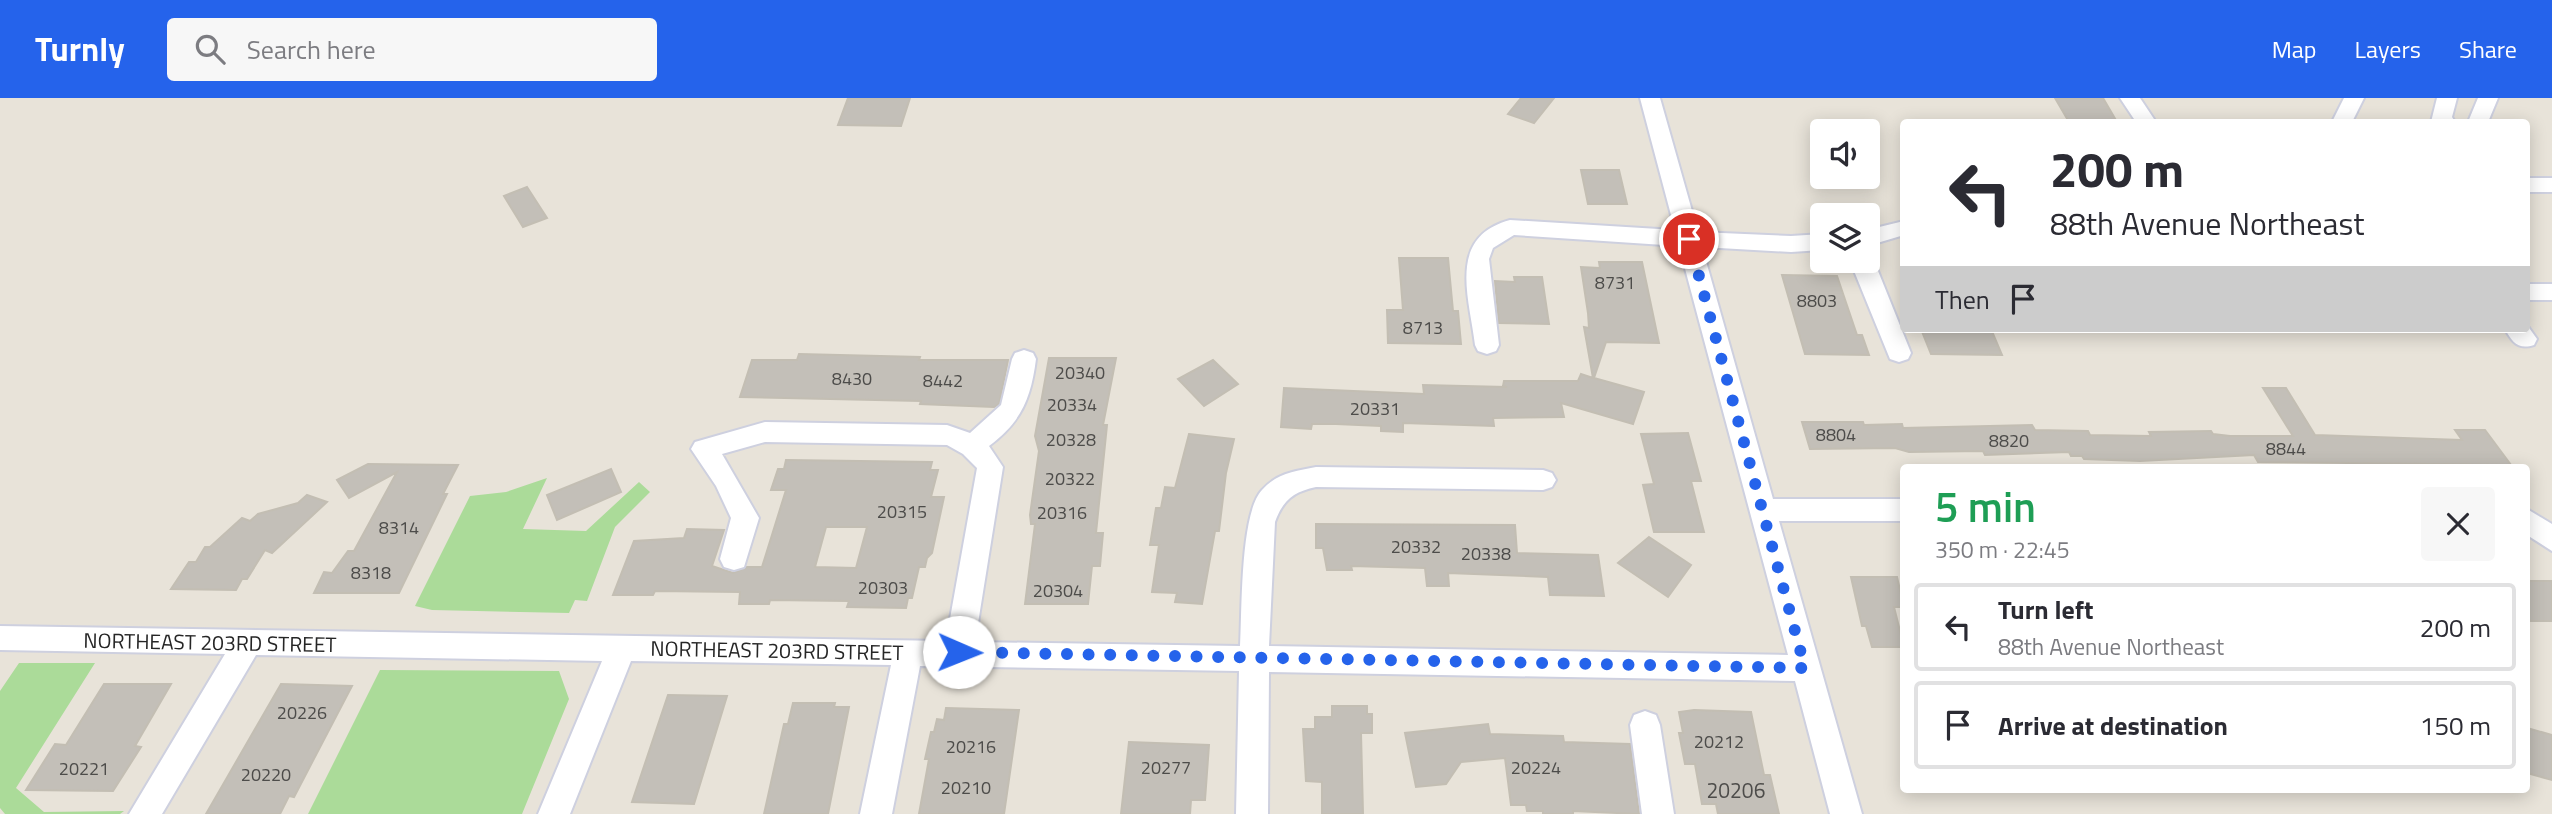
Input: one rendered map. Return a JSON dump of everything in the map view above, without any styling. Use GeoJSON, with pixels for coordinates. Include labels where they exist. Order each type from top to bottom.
{"type":"FeatureCollection","features":[{"type":"Feature","properties":{"kind":"street"},"geometry":{"type":"LineString","coordinates":[[1650,98],[1846,814]]}},
{"type":"Feature","properties":{"kind":"street"},"geometry":{"type":"LineString","coordinates":[[2130,98],[2144,119]]}},
{"type":"Feature","properties":{"kind":"street"},"geometry":{"type":"LineString","coordinates":[[2344,119],[2354,98]]}},
{"type":"Feature","properties":{"kind":"street"},"geometry":{"type":"LineString","coordinates":[[2442,119],[2447,98]]}},
{"type":"Feature","properties":{"kind":"street"},"geometry":{"type":"LineString","coordinates":[[2479,119],[2488,98]]}},
{"type":"Feature","properties":{"kind":"street"},"geometry":{"type":"LineString","coordinates":[[2530,185],[2552,185]]}},
{"type":"Feature","properties":{"kind":"street"},"geometry":{"type":"LineString","coordinates":[[1488,345],[1477,259],[1483,244],[1510,227],[1689,239],[1810,243]]}},
{"type":"Feature","properties":{"kind":"street"},"geometry":{"type":"LineString","coordinates":[[1880,235],[1900,229]]}},
{"type":"Feature","properties":{"kind":"street"},"geometry":{"type":"LineString","coordinates":[[1867,273],[1899,353]]}},
{"type":"Feature","properties":{"kind":"street"},"geometry":{"type":"LineString","coordinates":[[2530,292],[2552,292]]}},
{"type":"Feature","properties":{"kind":"street"},"geometry":{"type":"LineString","coordinates":[[972,445],[1013,413],[1018,401],[1024,359]]}},
{"type":"Feature","properties":{"kind":"street"},"geometry":{"type":"LineString","coordinates":[[734,559],[746,518],[726,480],[704,449],[765,432],[947,435],[972,445],[990,467],[990,480],[959,652]]}},
{"type":"Feature","properties":{"kind":"street"},"geometry":{"type":"LineString","coordinates":[[1252,814],[1254,657],[1261,522],[1270,498],[1290,482],[1316,477],[1543,480]]}},
{"type":"Feature","properties":{"kind":"street"},"geometry":{"type":"LineString","coordinates":[[1763,510],[1900,510]]}},
{"type":"Feature","properties":{"kind":"street"},"geometry":{"type":"LineString","coordinates":[[2530,522],[2552,540]]}},
{"type":"Feature","properties":{"kind":"street","name":"NORTHEAST 203RD STREET"},"geometry":{"type":"LineString","coordinates":[[0,638],[1805,668]]}},
{"type":"Feature","properties":{"kind":"street"},"geometry":{"type":"LineString","coordinates":[[145,814],[248,642]]}},
{"type":"Feature","properties":{"kind":"street"},"geometry":{"type":"LineString","coordinates":[[554,814],[622,648]]}},
{"type":"Feature","properties":{"kind":"street"},"geometry":{"type":"LineString","coordinates":[[876,814],[908,652]]}},
{"type":"Feature","properties":{"kind":"street"},"geometry":{"type":"LineString","coordinates":[[1645,725],[1658,814]]}},
{"type":"Feature","properties":{"kind":"green space"},"geometry":{"type":"Polygon","coordinates":[[[547,478],[523,529],[586,531],[639,482],[650,492],[615,527],[587,601],[575,600],[569,613],[432,610],[415,606],[470,496],[506,492],[547,478]]]}},
{"type":"Feature","properties":{"kind":"green space"},"geometry":{"type":"Polygon","coordinates":[[[19,663],[95,663],[16,788],[44,812],[124,811],[120,814],[5,814],[0,808],[0,691],[19,663]]]}},
{"type":"Feature","properties":{"kind":"green space"},"geometry":{"type":"Polygon","coordinates":[[[380,670],[559,671],[569,699],[522,814],[308,814],[380,670]]]}},
{"type":"Feature","properties":{"kind":"building"},"geometry":{"type":"Polygon","coordinates":[[[848,98],[910,98],[901,126],[838,125],[848,98]]]}},
{"type":"Feature","properties":{"kind":"building"},"geometry":{"type":"Polygon","coordinates":[[[1521,98],[1554,98],[1534,123],[1508,114],[1521,98]]]}},
{"type":"Feature","properties":{"kind":"building"},"geometry":{"type":"Polygon","coordinates":[[[2055,98],[2103,98],[2115,119],[2067,119],[2055,98]]]}},
{"type":"Feature","properties":{"kind":"building"},"geometry":{"type":"Polygon","coordinates":[[[1581,170],[1619,170],[1627,204],[1588,204],[1581,170]]]}},
{"type":"Feature","properties":{"kind":"building"},"geometry":{"type":"Polygon","coordinates":[[[527,187],[547,218],[523,227],[504,196],[527,187]]]}},
{"type":"Feature","properties":{"kind":"building"},"geometry":{"type":"Polygon","coordinates":[[[1399,258],[1448,258],[1453,311],[1458,311],[1461,344],[1388,343],[1387,310],[1403,310],[1399,258]]]}},
{"type":"Feature","properties":{"kind":"building"},"geometry":{"type":"Polygon","coordinates":[[[1599,262],[1642,262],[1659,343],[1606,342],[1594,378],[1644,392],[1633,424],[1561,403],[1564,417],[1493,418],[1494,426],[1403,423],[1403,432],[1381,431],[1381,426],[1336,424],[1312,424],[1311,429],[1281,427],[1284,388],[1424,394],[1423,385],[1507,387],[1503,386],[1504,381],[1578,381],[1581,374],[1593,378],[1584,327],[1589,328],[1581,267],[1600,268],[1599,262]]]}},
{"type":"Feature","properties":{"kind":"building"},"geometry":{"type":"Polygon","coordinates":[[[1782,275],[1837,276],[1857,335],[1862,335],[1869,355],[1805,354],[1782,275]]]}},
{"type":"Feature","properties":{"kind":"building"},"geometry":{"type":"Polygon","coordinates":[[[1514,277],[1542,277],[1549,324],[1499,323],[1495,281],[1515,282],[1514,277]]]}},
{"type":"Feature","properties":{"kind":"building"},"geometry":{"type":"Polygon","coordinates":[[[1923,333],[1993,333],[2002,355],[1931,354],[1923,333]]]}},
{"type":"Feature","properties":{"kind":"building"},"geometry":{"type":"Polygon","coordinates":[[[799,354],[920,357],[919,360],[1008,360],[999,404],[994,407],[920,404],[921,401],[740,397],[752,360],[797,360],[799,354]]]}},
{"type":"Feature","properties":{"kind":"building"},"geometry":{"type":"Polygon","coordinates":[[[1049,358],[1116,358],[1103,425],[1107,425],[1096,533],[1103,533],[1100,566],[1092,566],[1088,604],[1025,604],[1035,524],[1031,524],[1030,515],[1039,451],[1035,436],[1049,358]]]}},
{"type":"Feature","properties":{"kind":"building"},"geometry":{"type":"Polygon","coordinates":[[[1213,360],[1238,384],[1204,406],[1178,379],[1213,360]]]}},
{"type":"Feature","properties":{"kind":"building"},"geometry":{"type":"Polygon","coordinates":[[[2263,388],[2286,388],[2315,435],[2462,440],[2455,430],[2485,430],[2510,464],[2258,462],[2254,455],[2140,461],[2084,459],[2082,456],[2071,456],[2069,452],[1985,455],[1983,451],[1810,449],[1802,422],[1902,424],[1903,428],[2032,425],[2035,430],[2088,431],[2090,435],[2151,436],[2149,432],[2211,431],[2213,434],[2230,436],[2293,436],[2263,388]]]}},
{"type":"Feature","properties":{"kind":"building"},"geometry":{"type":"Polygon","coordinates":[[[1688,433],[1701,481],[1691,481],[1704,532],[1654,532],[1643,485],[1654,484],[1641,434],[1688,433]]]}},
{"type":"Feature","properties":{"kind":"building"},"geometry":{"type":"Polygon","coordinates":[[[1189,434],[1234,439],[1226,473],[1219,531],[1215,531],[1202,604],[1175,602],[1177,593],[1152,592],[1159,545],[1150,545],[1156,508],[1161,508],[1165,487],[1175,488],[1189,434]]]}},
{"type":"Feature","properties":{"kind":"building"},"geometry":{"type":"Polygon","coordinates":[[[786,460],[932,462],[930,470],[938,470],[931,497],[944,497],[932,553],[927,558],[925,567],[919,567],[912,598],[908,598],[906,608],[847,607],[849,601],[770,600],[769,604],[739,604],[740,592],[655,591],[653,595],[613,595],[634,541],[684,538],[687,529],[724,530],[712,566],[733,573],[747,567],[762,567],[786,490],[771,490],[778,469],[784,469],[786,460]],[[826,527],[815,567],[856,568],[867,527],[826,527]]]}},
{"type":"Feature","properties":{"kind":"building"},"geometry":{"type":"Polygon","coordinates":[[[368,464],[458,465],[443,494],[447,494],[399,593],[314,593],[324,572],[332,573],[348,551],[354,551],[397,472],[349,498],[337,480],[368,464]]]}},
{"type":"Feature","properties":{"kind":"building"},"geometry":{"type":"Polygon","coordinates":[[[611,469],[621,492],[557,520],[547,495],[611,469]]]}},
{"type":"Feature","properties":{"kind":"building"},"geometry":{"type":"Polygon","coordinates":[[[307,495],[327,502],[272,553],[265,550],[247,579],[242,579],[236,590],[171,589],[189,562],[196,562],[205,547],[210,547],[242,518],[250,521],[258,514],[298,503],[307,495]]]}},
{"type":"Feature","properties":{"kind":"building"},"geometry":{"type":"Polygon","coordinates":[[[1316,524],[1515,525],[1517,553],[1598,555],[1604,596],[1550,595],[1548,577],[1448,573],[1449,586],[1427,586],[1425,568],[1351,566],[1352,570],[1327,570],[1323,548],[1316,548],[1316,524]]]}},
{"type":"Feature","properties":{"kind":"building"},"geometry":{"type":"Polygon","coordinates":[[[1649,537],[1691,565],[1668,597],[1618,563],[1649,537]]]}},
{"type":"Feature","properties":{"kind":"building"},"geometry":{"type":"Polygon","coordinates":[[[1851,577],[1897,577],[1900,607],[1894,607],[1900,631],[1900,647],[1872,647],[1866,626],[1862,626],[1851,577]]]}},
{"type":"Feature","properties":{"kind":"building"},"geometry":{"type":"Polygon","coordinates":[[[2530,581],[2552,581],[2552,621],[2530,621],[2530,581]]]}},
{"type":"Feature","properties":{"kind":"building"},"geometry":{"type":"Polygon","coordinates":[[[104,684],[171,684],[135,746],[141,747],[113,791],[26,790],[55,744],[66,745],[104,684]]]}},
{"type":"Feature","properties":{"kind":"building"},"geometry":{"type":"Polygon","coordinates":[[[281,684],[352,686],[294,797],[289,796],[280,814],[206,814],[281,684]]]}},
{"type":"Feature","properties":{"kind":"building"},"geometry":{"type":"Polygon","coordinates":[[[668,695],[727,696],[694,804],[632,802],[668,695]]]}},
{"type":"Feature","properties":{"kind":"building"},"geometry":{"type":"Polygon","coordinates":[[[793,703],[835,703],[834,707],[849,707],[828,814],[764,814],[784,724],[788,724],[793,703]]]}},
{"type":"Feature","properties":{"kind":"building"},"geometry":{"type":"Polygon","coordinates":[[[1332,706],[1367,706],[1367,714],[1372,714],[1372,733],[1361,733],[1363,814],[1322,814],[1322,782],[1306,781],[1303,729],[1315,729],[1315,717],[1332,717],[1332,706]]]}},
{"type":"Feature","properties":{"kind":"building"},"geometry":{"type":"Polygon","coordinates":[[[946,708],[1019,710],[1004,814],[919,814],[931,732],[934,732],[937,719],[944,720],[946,708]]]}},
{"type":"Feature","properties":{"kind":"building"},"geometry":{"type":"Polygon","coordinates":[[[1679,712],[1751,712],[1764,775],[1770,775],[1779,814],[1718,814],[1716,804],[1702,804],[1695,764],[1685,764],[1679,733],[1683,733],[1679,712]]]}},
{"type":"Feature","properties":{"kind":"building"},"geometry":{"type":"Polygon","coordinates":[[[1488,724],[1490,734],[1563,736],[1564,742],[1630,744],[1639,814],[1573,811],[1573,814],[1543,814],[1543,811],[1527,811],[1526,805],[1511,805],[1505,758],[1461,762],[1446,784],[1416,787],[1405,733],[1488,724]]]}},
{"type":"Feature","properties":{"kind":"building"},"geometry":{"type":"Polygon","coordinates":[[[2530,729],[2552,735],[2552,780],[2530,774],[2530,729]]]}},
{"type":"Feature","properties":{"kind":"building"},"geometry":{"type":"Polygon","coordinates":[[[1129,742],[1209,745],[1205,800],[1191,800],[1190,814],[1121,814],[1129,742]]]}},
{"type":"Feature","properties":{"kind":"route"},"geometry":{"type":"LineString","coordinates":[[959,652],[1805,668],[1689,239]]}}]}
